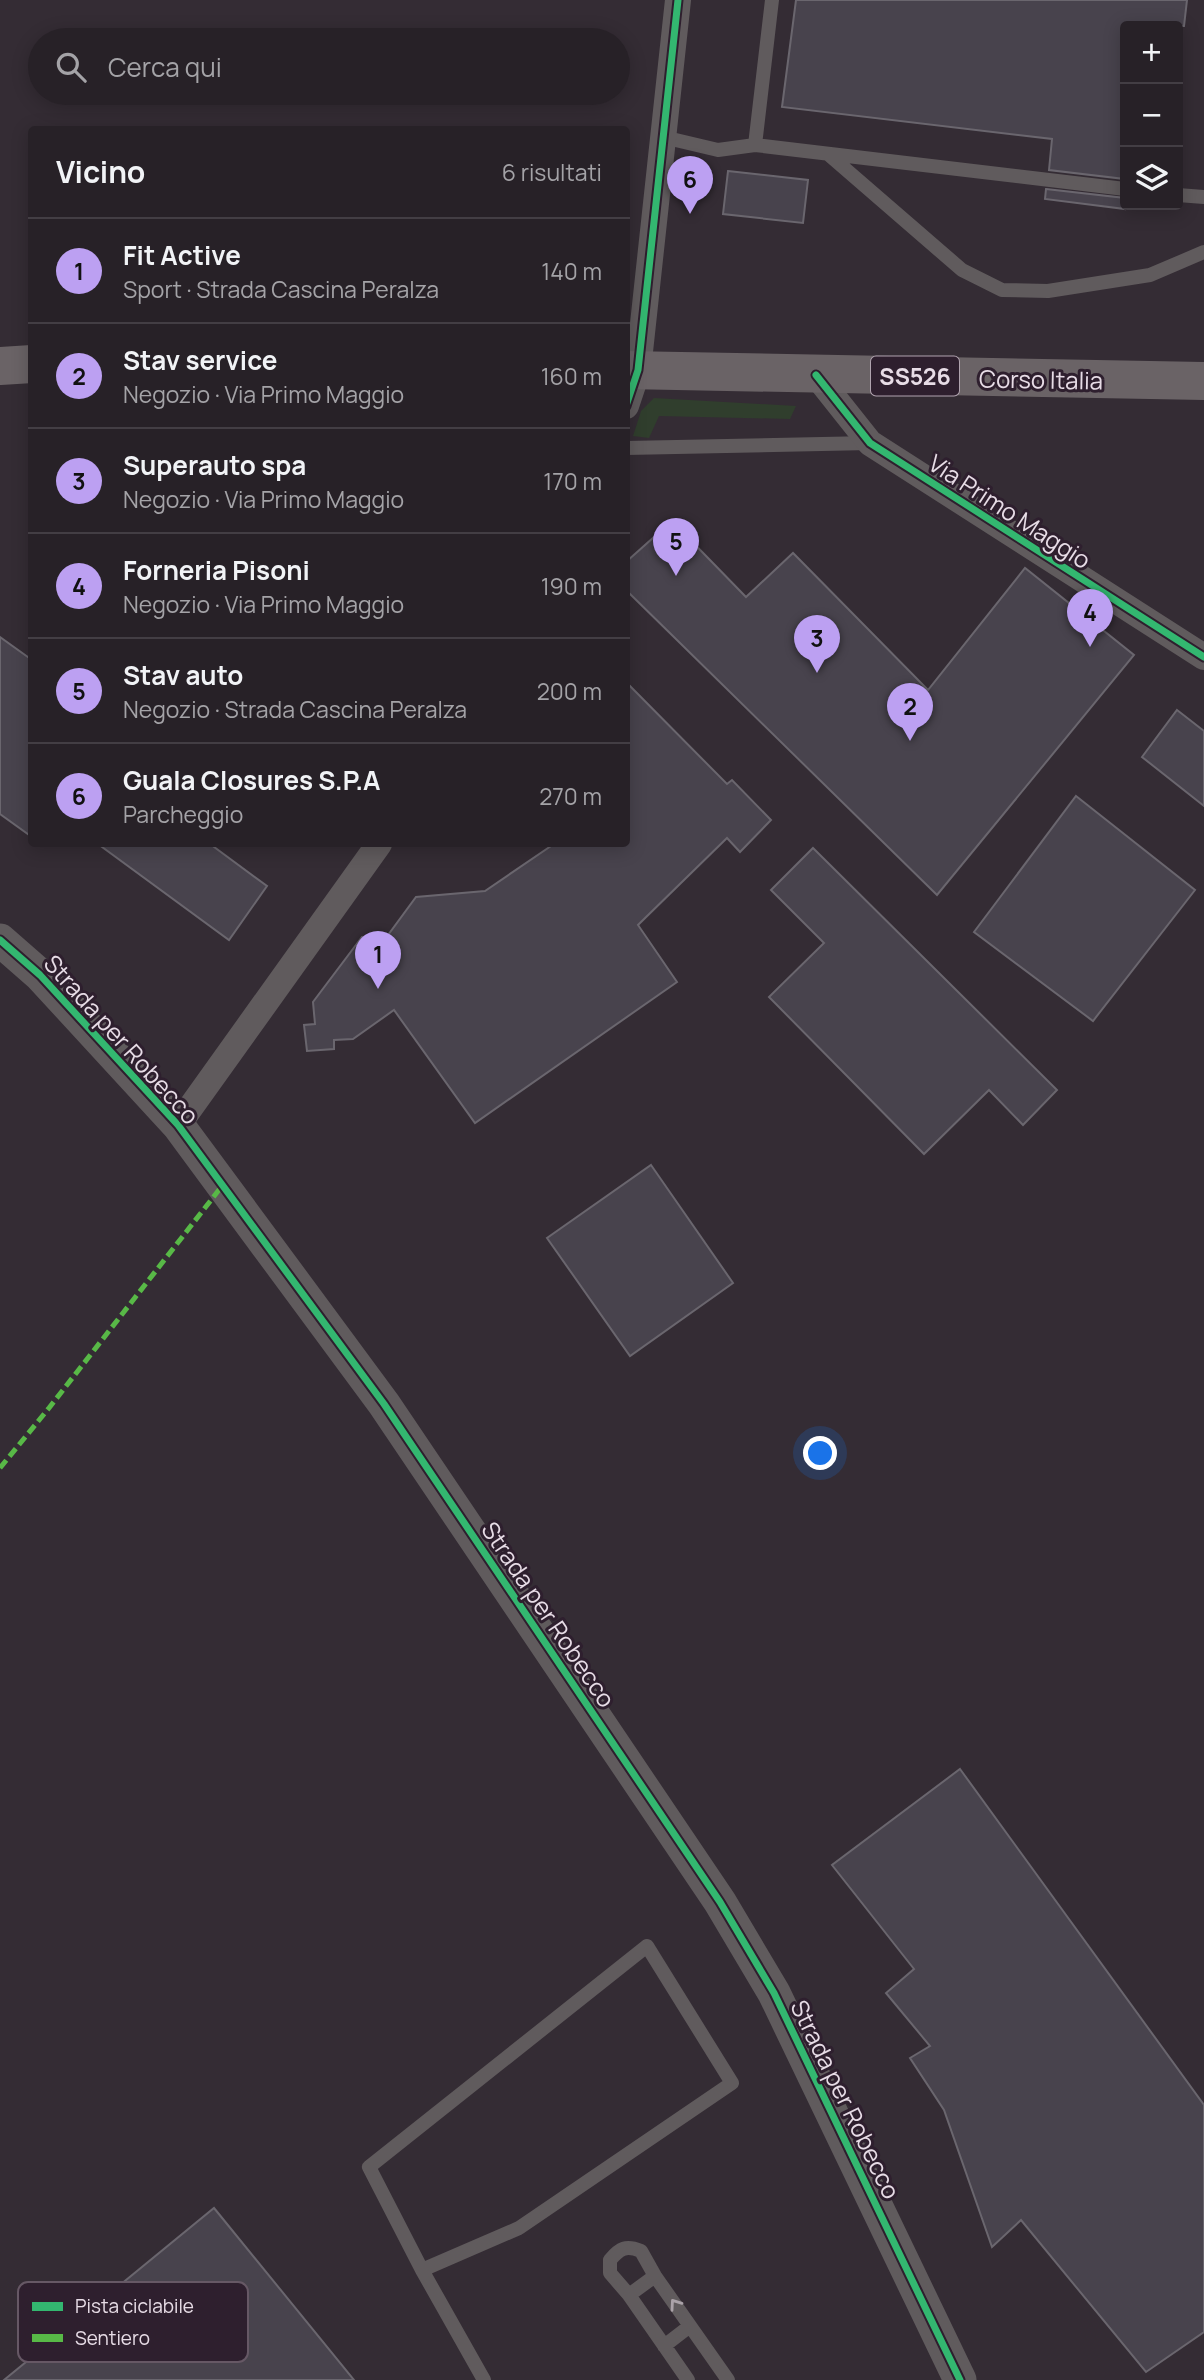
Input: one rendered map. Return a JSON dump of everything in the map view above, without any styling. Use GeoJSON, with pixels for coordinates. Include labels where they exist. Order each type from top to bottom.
{"type":"FeatureCollection","features":[{"type":"Feature","properties":{"kind":"main road"},"geometry":{"type":"LineString","coordinates":[[0,366],[28,364]]}},
{"type":"Feature","properties":{"kind":"main road","name":"Corso Italia"},"geometry":{"type":"LineString","coordinates":[[632,370],[1204,381]]}},
{"type":"Feature","properties":{"kind":"street"},"geometry":{"type":"LineString","coordinates":[[632,370],[678,0]]}},
{"type":"Feature","properties":{"kind":"street","name":"Via Primo Maggio"},"geometry":{"type":"LineString","coordinates":[[816,375],[870,443],[1204,657]]}},
{"type":"Feature","properties":{"kind":"street"},"geometry":{"type":"LineString","coordinates":[[178,1125],[377,847]]}},
{"type":"Feature","properties":{"kind":"street","name":"Strada per Robecco"},"geometry":{"type":"LineString","coordinates":[[0,940],[40,975],[178,1125],[384,1404],[720,1902],[774,1993],[960,2380]]}},
{"type":"Feature","properties":{"kind":"lane"},"geometry":{"type":"LineString","coordinates":[[755,145],[772,0]]}},
{"type":"Feature","properties":{"kind":"lane"},"geometry":{"type":"LineString","coordinates":[[663,137],[718,150],[755,145],[1120,188]]}},
{"type":"Feature","properties":{"kind":"lane"},"geometry":{"type":"LineString","coordinates":[[828,154],[962,270],[1002,290],[1048,292],[1150,275],[1204,252]]}},
{"type":"Feature","properties":{"kind":"lane"},"geometry":{"type":"LineString","coordinates":[[1183,195],[1204,197]]}},
{"type":"Feature","properties":{"kind":"lane"},"geometry":{"type":"LineString","coordinates":[[630,448],[870,443]]}},
{"type":"Feature","properties":{"kind":"lane"},"geometry":{"type":"LineString","coordinates":[[422,2270],[519,2228],[732,2083],[647,1946],[369,2167],[422,2270],[484,2380]]}},
{"type":"Feature","properties":{"kind":"lane"},"geometry":{"type":"LineString","coordinates":[[688,2380],[629,2295],[610,2273],[610,2260],[619,2249],[629,2246],[640,2250],[727,2380]]}},
{"type":"Feature","properties":{"kind":"lane"},"geometry":{"type":"LineString","coordinates":[[629,2295],[655,2276]]}},
{"type":"Feature","properties":{"kind":"lane"},"geometry":{"type":"LineString","coordinates":[[664,2346],[690,2326]]}},
{"type":"Feature","properties":{"kind":"green space"},"geometry":{"type":"Polygon","coordinates":[[[654,398],[796,406],[790,419],[659,416],[649,438],[633,436],[641,411],[654,398]]]}},
{"type":"Feature","properties":{"kind":"building"},"geometry":{"type":"Polygon","coordinates":[[[796,0],[1187,0],[1184,26],[1183,21],[1120,21],[1120,178],[1049,170],[1052,139],[782,107],[796,0]]]}},
{"type":"Feature","properties":{"kind":"building"},"geometry":{"type":"Polygon","coordinates":[[[728,171],[808,180],[803,223],[723,214],[728,171]]]}},
{"type":"Feature","properties":{"kind":"building"},"geometry":{"type":"Polygon","coordinates":[[[1046,189],[1120,197],[1120,208],[1045,199],[1046,189]]]}},
{"type":"Feature","properties":{"kind":"building"},"geometry":{"type":"Polygon","coordinates":[[[672,521],[746,597],[793,553],[928,690],[1025,568],[1134,655],[937,895],[630,594],[630,558],[672,521]]]}},
{"type":"Feature","properties":{"kind":"building"},"geometry":{"type":"Polygon","coordinates":[[[0,637],[28,657],[28,834],[0,814],[0,637]]]}},
{"type":"Feature","properties":{"kind":"building"},"geometry":{"type":"Polygon","coordinates":[[[630,686],[727,784],[732,780],[771,820],[740,852],[727,838],[638,925],[677,982],[475,1123],[394,1010],[353,1039],[334,1040],[334,1049],[307,1051],[304,1025],[315,1024],[313,1002],[362,937],[388,935],[416,897],[485,891],[550,847],[630,847],[630,686]]]}},
{"type":"Feature","properties":{"kind":"building"},"geometry":{"type":"Polygon","coordinates":[[[1177,710],[1204,731],[1204,806],[1142,757],[1177,710]]]}},
{"type":"Feature","properties":{"kind":"building"},"geometry":{"type":"Polygon","coordinates":[[[1076,796],[1195,890],[1093,1021],[974,932],[1076,796]]]}},
{"type":"Feature","properties":{"kind":"building"},"geometry":{"type":"Polygon","coordinates":[[[102,847],[214,847],[267,886],[229,940],[102,847]]]}},
{"type":"Feature","properties":{"kind":"building"},"geometry":{"type":"Polygon","coordinates":[[[813,848],[1057,1090],[1023,1125],[989,1090],[924,1154],[769,997],[824,943],[771,890],[813,848]]]}},
{"type":"Feature","properties":{"kind":"building"},"geometry":{"type":"Polygon","coordinates":[[[651,1165],[733,1283],[630,1356],[547,1238],[651,1165]]]}},
{"type":"Feature","properties":{"kind":"building"},"geometry":{"type":"Polygon","coordinates":[[[960,1769],[1204,2105],[1204,2332],[1146,2372],[1021,2220],[992,2247],[944,2110],[910,2058],[930,2046],[886,1993],[914,1969],[832,1865],[960,1769]]]}},
{"type":"Feature","properties":{"kind":"building"},"geometry":{"type":"Polygon","coordinates":[[[214,2208],[354,2380],[4,2380],[26,2362],[248,2362],[248,2282],[124,2282],[214,2208]]]}},
{"type":"Feature","properties":{"kind":"marked path"},"geometry":{"type":"LineString","coordinates":[[0,1468],[222,1186]]}},
{"type":"Feature","properties":{"kind":"cycle path"},"geometry":{"type":"LineString","coordinates":[[630,394],[638,370],[678,0]]}},
{"type":"Feature","properties":{"kind":"cycle path"},"geometry":{"type":"LineString","coordinates":[[816,375],[870,443],[1204,657]]}},
{"type":"Feature","properties":{"kind":"cycle path"},"geometry":{"type":"LineString","coordinates":[[0,940],[40,975],[178,1125],[384,1404],[720,1902],[774,1993],[960,2380]]}},
{"type":"Feature","properties":{"kind":"place","name":"Guala Closures S.P.A"},"geometry":{"type":"Point","coordinates":[690,214]}},
{"type":"Feature","properties":{"kind":"place","name":"Stav auto"},"geometry":{"type":"Point","coordinates":[676,576]}},
{"type":"Feature","properties":{"kind":"place","name":"Forneria Pisoni"},"geometry":{"type":"Point","coordinates":[1090,647]}},
{"type":"Feature","properties":{"kind":"place","name":"Superauto spa"},"geometry":{"type":"Point","coordinates":[817,673]}},
{"type":"Feature","properties":{"kind":"place","name":"Stav service"},"geometry":{"type":"Point","coordinates":[910,741]}},
{"type":"Feature","properties":{"kind":"place","name":"Fit Active"},"geometry":{"type":"Point","coordinates":[378,989]}}]}
